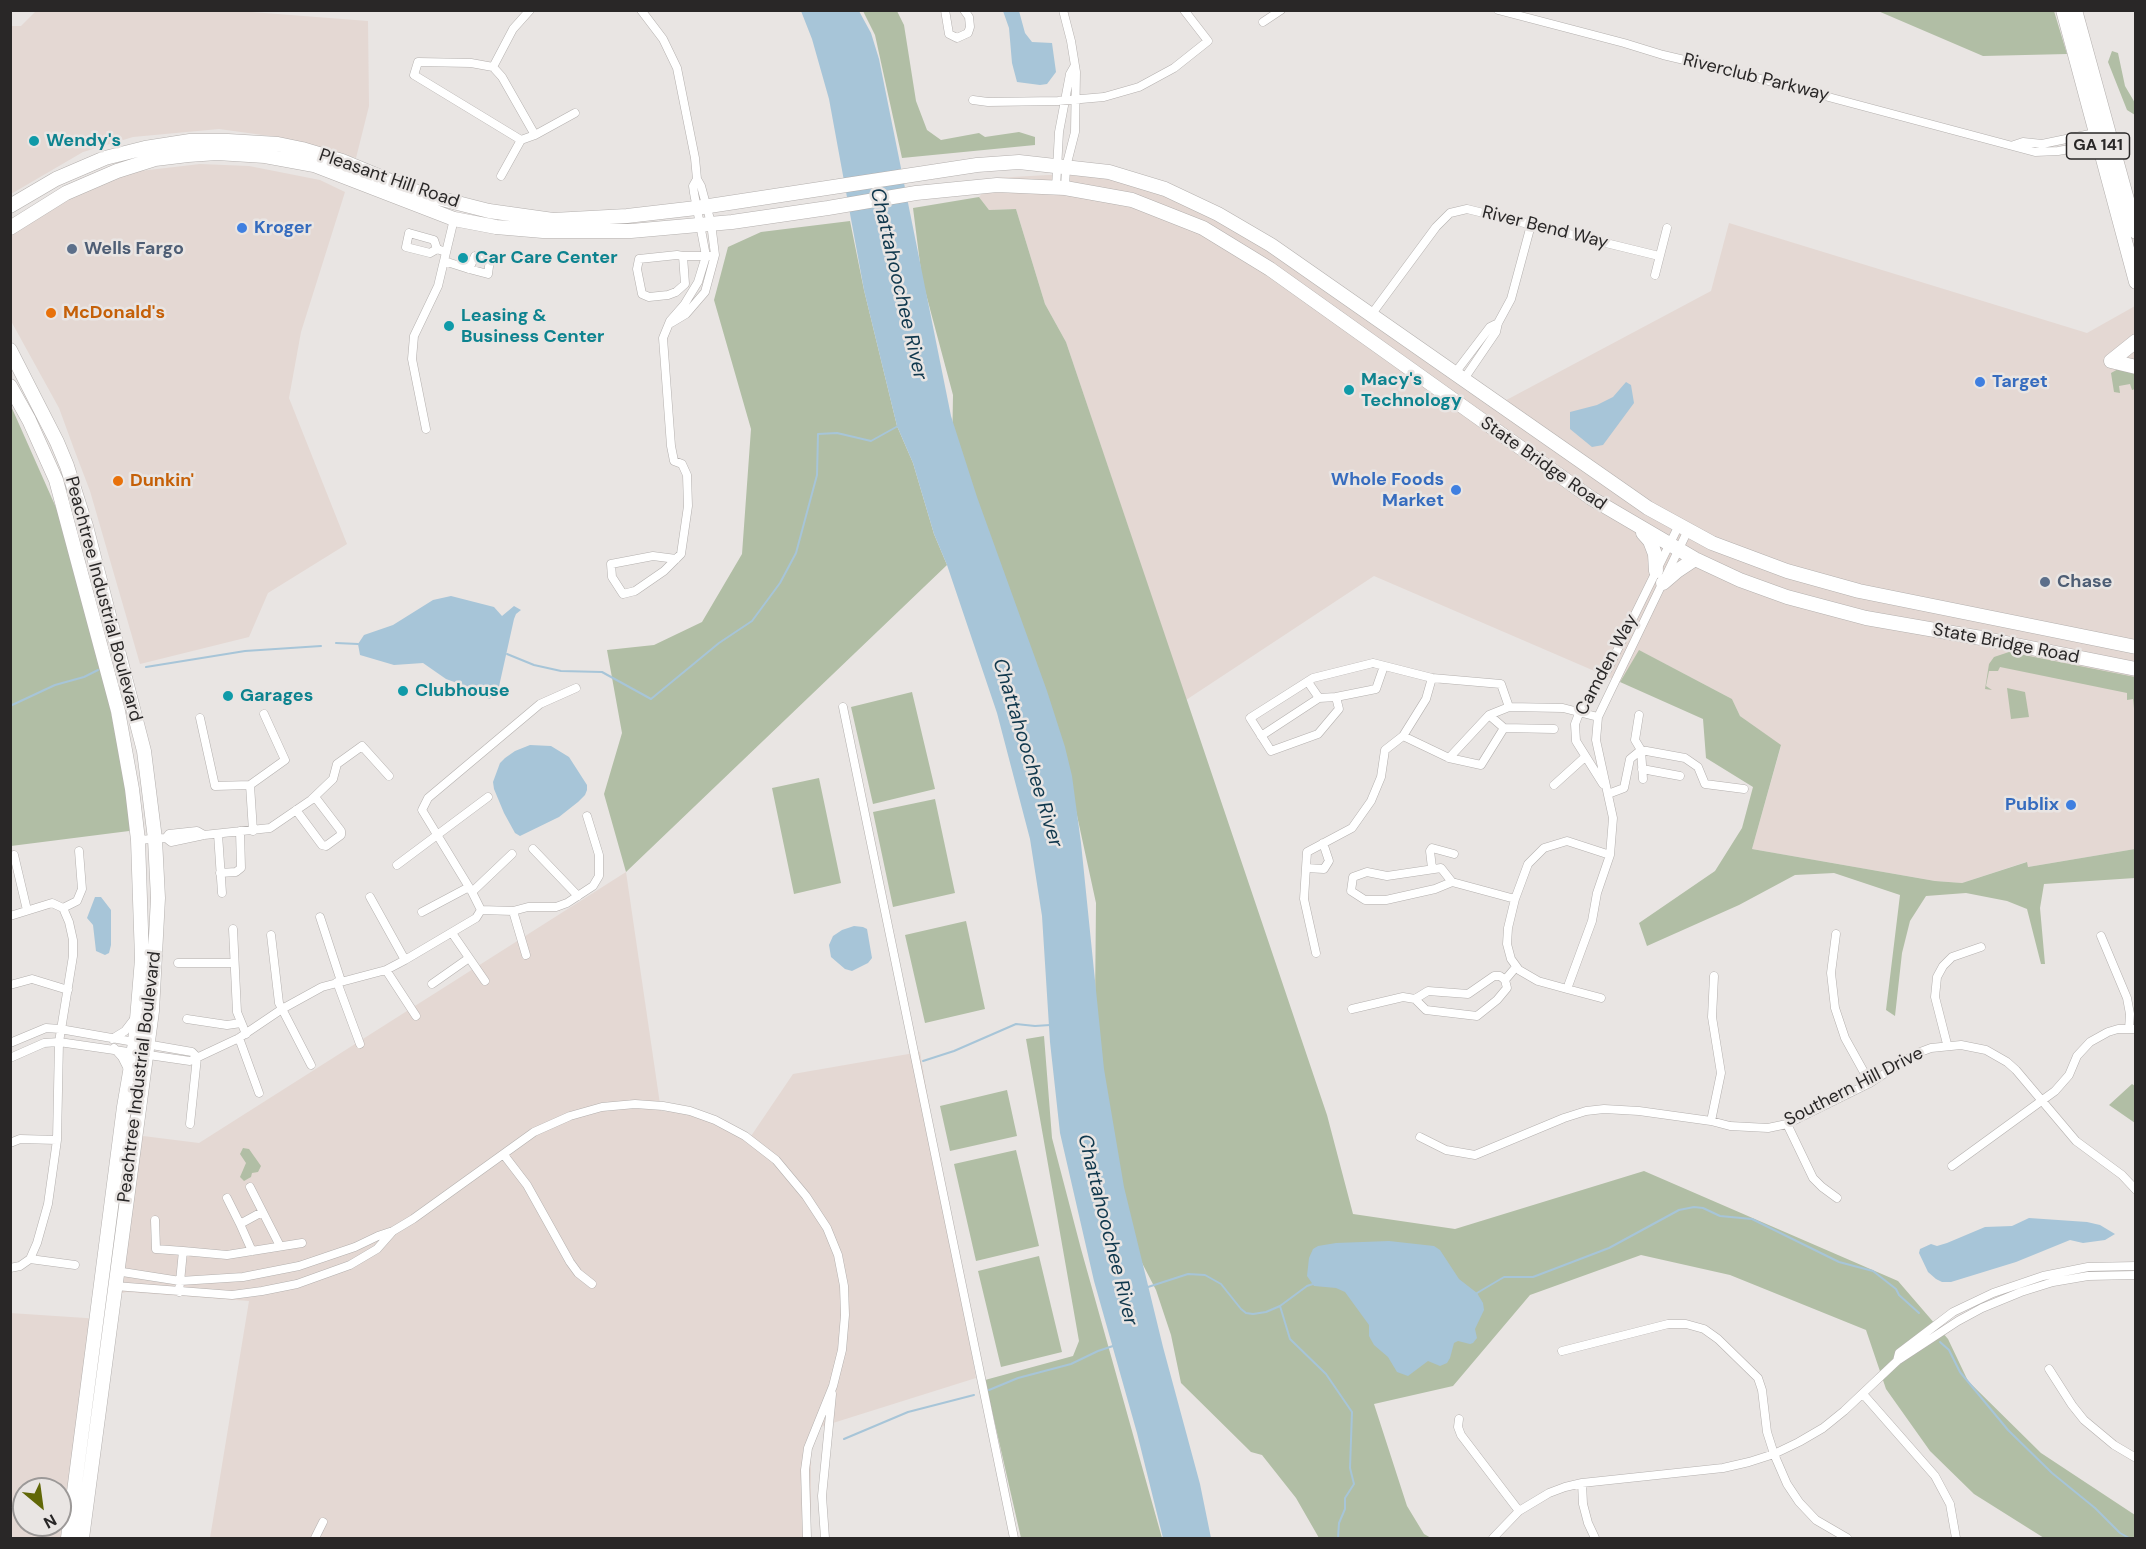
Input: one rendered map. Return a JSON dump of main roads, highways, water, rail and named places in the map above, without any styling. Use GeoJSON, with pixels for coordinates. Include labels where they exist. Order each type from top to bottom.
{"type":"FeatureCollection","features":[{"type":"Feature","properties":{"kind":"highway","name":"GA 141"},"geometry":{"type":"LineString","coordinates":[[2062,10],[2136,282]]}},
{"type":"Feature","properties":{"kind":"highway","name":"GA 141"},"geometry":{"type":"LineString","coordinates":[[2075,10],[2136,232]]}},
{"type":"Feature","properties":{"kind":"highway","name":"Pleasant Hill Road"},"geometry":{"type":"LineString","coordinates":[[10,207],[57,179],[111,156],[169,144],[228,141],[278,144],[302,149],[342,161],[422,194],[489,211],[553,220],[627,216],[701,207],[920,173]]}},
{"type":"Feature","properties":{"kind":"highway","name":"Pleasant Hill Road"},"geometry":{"type":"LineString","coordinates":[[10,228],[66,194],[117,171],[155,159],[217,153],[265,156],[314,165],[454,219],[496,227],[543,231],[631,231],[706,224],[828,208],[916,193]]}},
{"type":"Feature","properties":{"kind":"highway","name":"State Bridge Road"},"geometry":{"type":"LineString","coordinates":[[920,173],[1019,162],[1108,172],[1165,189],[1218,214],[1271,244],[1648,508],[1728,550],[1787,572],[1859,591],[2136,647]]}},
{"type":"Feature","properties":{"kind":"highway","name":"State Bridge Road"},"geometry":{"type":"LineString","coordinates":[[916,193],[997,185],[1060,188],[1132,200],[1203,228],[1270,269],[1503,438],[1640,529],[1695,559],[1740,580],[1787,597],[1866,618],[2136,669]]}},
{"type":"Feature","properties":{"kind":"highway"},"geometry":{"type":"LineString","coordinates":[[454,219],[474,217],[541,226],[553,220]]}},
{"type":"Feature","properties":{"kind":"highway"},"geometry":{"type":"LineString","coordinates":[[2136,341],[2111,361],[2136,367]]}},
{"type":"Feature","properties":{"kind":"highway","name":"Peachtree Industrial Boulevard"},"geometry":{"type":"LineString","coordinates":[[10,350],[57,442],[86,526],[144,751],[160,838],[156,966],[140,1048],[118,1271],[82,1539]]}},
{"type":"Feature","properties":{"kind":"highway","name":"Peachtree Industrial Boulevard"},"geometry":{"type":"LineString","coordinates":[[10,386],[48,460],[59,490],[118,711],[132,789],[138,840],[142,959],[137,1014],[140,1048],[129,1073],[68,1539]]}},
{"type":"Feature","properties":{"kind":"highway"},"geometry":{"type":"LineString","coordinates":[[1640,529],[1653,547],[1659,577],[1695,559]]}},
{"type":"Feature","properties":{"kind":"water","name":"Chattahoochee River"},"geometry":{"type":"Polygon","coordinates":[[[801,11],[859,11],[871,33],[879,59],[951,416],[1065,747],[1072,776],[1081,843],[1104,1069],[1124,1187],[1163,1347],[1200,1484],[1211,1538],[1163,1538],[1137,1433],[1094,1281],[1060,1133],[1050,1042],[1042,916],[1030,839],[997,713],[947,565],[934,534],[913,463],[897,426],[864,290],[829,99],[812,39],[801,11]]]}},
{"type":"Feature","properties":{"kind":"water"},"geometry":{"type":"Polygon","coordinates":[[[1003,11],[1019,11],[1025,33],[1032,42],[1052,43],[1056,72],[1047,84],[1017,82],[1012,63],[1009,28],[1003,11]]]}},
{"type":"Feature","properties":{"kind":"water"},"geometry":{"type":"Polygon","coordinates":[[[1626,382],[1631,385],[1634,403],[1603,445],[1592,447],[1570,429],[1570,412],[1597,405],[1613,397],[1626,382]]]}},
{"type":"Feature","properties":{"kind":"water"},"geometry":{"type":"Polygon","coordinates":[[[451,596],[494,607],[502,616],[514,606],[521,610],[514,619],[498,691],[489,699],[468,687],[446,679],[423,663],[394,665],[360,655],[358,644],[364,635],[393,625],[433,600],[451,596]]]}},
{"type":"Feature","properties":{"kind":"water"},"geometry":{"type":"Polygon","coordinates":[[[530,745],[551,746],[569,757],[587,785],[587,790],[578,802],[559,817],[520,836],[515,833],[504,813],[493,782],[500,763],[505,758],[530,745]]]}},
{"type":"Feature","properties":{"kind":"water"},"geometry":{"type":"Polygon","coordinates":[[[95,897],[101,897],[111,910],[111,945],[109,953],[105,955],[96,951],[93,925],[87,918],[95,897]]]}},
{"type":"Feature","properties":{"kind":"water"},"geometry":{"type":"Polygon","coordinates":[[[854,926],[867,929],[872,958],[868,963],[852,971],[845,969],[831,957],[829,945],[833,936],[854,926]]]}},
{"type":"Feature","properties":{"kind":"water"},"geometry":{"type":"Polygon","coordinates":[[[2029,1218],[2087,1222],[2100,1225],[2115,1234],[2105,1240],[2083,1243],[2070,1240],[2016,1262],[1951,1282],[1942,1282],[1928,1272],[1919,1253],[1920,1249],[1931,1244],[1937,1246],[1985,1227],[2012,1226],[2029,1218]]]}},
{"type":"Feature","properties":{"kind":"water"},"geometry":{"type":"Polygon","coordinates":[[[1389,1241],[1434,1246],[1440,1250],[1459,1279],[1477,1293],[1484,1310],[1475,1329],[1477,1338],[1473,1343],[1458,1341],[1454,1343],[1447,1363],[1440,1366],[1428,1361],[1408,1376],[1397,1372],[1388,1357],[1374,1345],[1369,1336],[1369,1325],[1345,1292],[1336,1288],[1314,1286],[1307,1276],[1309,1258],[1313,1249],[1318,1246],[1389,1241]]]}},
{"type":"Feature","properties":{"kind":"waterway"},"geometry":{"type":"LineString","coordinates":[[507,654],[534,665],[561,671],[602,672],[651,699],[719,643],[752,621],[780,583],[796,553],[817,475],[818,434],[837,433],[871,441],[898,426]]}},
{"type":"Feature","properties":{"kind":"waterway"},"geometry":{"type":"LineString","coordinates":[[336,643],[358,644]]}},
{"type":"Feature","properties":{"kind":"waterway"},"geometry":{"type":"LineString","coordinates":[[146,667],[245,651],[321,646]]}},
{"type":"Feature","properties":{"kind":"waterway"},"geometry":{"type":"LineString","coordinates":[[10,706],[55,685],[84,677],[98,670]]}},
{"type":"Feature","properties":{"kind":"waterway"},"geometry":{"type":"LineString","coordinates":[[923,1061],[954,1051],[1016,1024],[1050,1025]]}},
{"type":"Feature","properties":{"kind":"waterway"},"geometry":{"type":"LineString","coordinates":[[1477,1293],[1504,1277],[1533,1277],[1609,1248],[1679,1210],[1694,1207],[1703,1208],[1720,1216],[1752,1219],[1839,1262],[1873,1271],[1896,1289],[1899,1295],[1919,1313]]}},
{"type":"Feature","properties":{"kind":"waterway"},"geometry":{"type":"LineString","coordinates":[[1148,1287],[1188,1274],[1205,1275],[1221,1284],[1241,1309],[1253,1314],[1280,1306],[1313,1284]]}},
{"type":"Feature","properties":{"kind":"waterway"},"geometry":{"type":"LineString","coordinates":[[1280,1306],[1290,1339],[1326,1374],[1352,1412],[1350,1468],[1354,1484],[1345,1498],[1345,1509],[1339,1523],[1338,1538]]}},
{"type":"Feature","properties":{"kind":"waterway"},"geometry":{"type":"LineString","coordinates":[[1940,1342],[1949,1350],[1960,1372],[2008,1430],[2052,1473],[2095,1508],[2120,1533],[2129,1538]]}},
{"type":"Feature","properties":{"kind":"waterway"},"geometry":{"type":"LineString","coordinates":[[989,1390],[1018,1378],[1071,1364],[1113,1346]]}},
{"type":"Feature","properties":{"kind":"waterway"},"geometry":{"type":"LineString","coordinates":[[844,1439],[908,1412],[974,1395]]}},
{"type":"Feature","properties":{"kind":"place","name":"Wendy's"},"geometry":{"type":"Point","coordinates":[34,141]}},
{"type":"Feature","properties":{"kind":"place","name":"Kroger"},"geometry":{"type":"Point","coordinates":[242,228]}},
{"type":"Feature","properties":{"kind":"place","name":"Wells Fargo"},"geometry":{"type":"Point","coordinates":[72,249]}},
{"type":"Feature","properties":{"kind":"place","name":"Car Care Center"},"geometry":{"type":"Point","coordinates":[463,258]}},
{"type":"Feature","properties":{"kind":"place","name":"McDonald's"},"geometry":{"type":"Point","coordinates":[51,313]}},
{"type":"Feature","properties":{"kind":"place","name":"Leasing & Business Center"},"geometry":{"type":"Point","coordinates":[449,326]}},
{"type":"Feature","properties":{"kind":"place","name":"Target"},"geometry":{"type":"Point","coordinates":[1980,382]}},
{"type":"Feature","properties":{"kind":"place","name":"Macy's Technology"},"geometry":{"type":"Point","coordinates":[1349,390]}},
{"type":"Feature","properties":{"kind":"place","name":"Dunkin'"},"geometry":{"type":"Point","coordinates":[118,481]}},
{"type":"Feature","properties":{"kind":"place","name":"Whole Foods Market"},"geometry":{"type":"Point","coordinates":[1456,490]}},
{"type":"Feature","properties":{"kind":"place","name":"Chase"},"geometry":{"type":"Point","coordinates":[2045,582]}},
{"type":"Feature","properties":{"kind":"place","name":"Clubhouse"},"geometry":{"type":"Point","coordinates":[403,691]}},
{"type":"Feature","properties":{"kind":"place","name":"Garages"},"geometry":{"type":"Point","coordinates":[228,696]}},
{"type":"Feature","properties":{"kind":"place","name":"Publix"},"geometry":{"type":"Point","coordinates":[2071,805]}}]}
